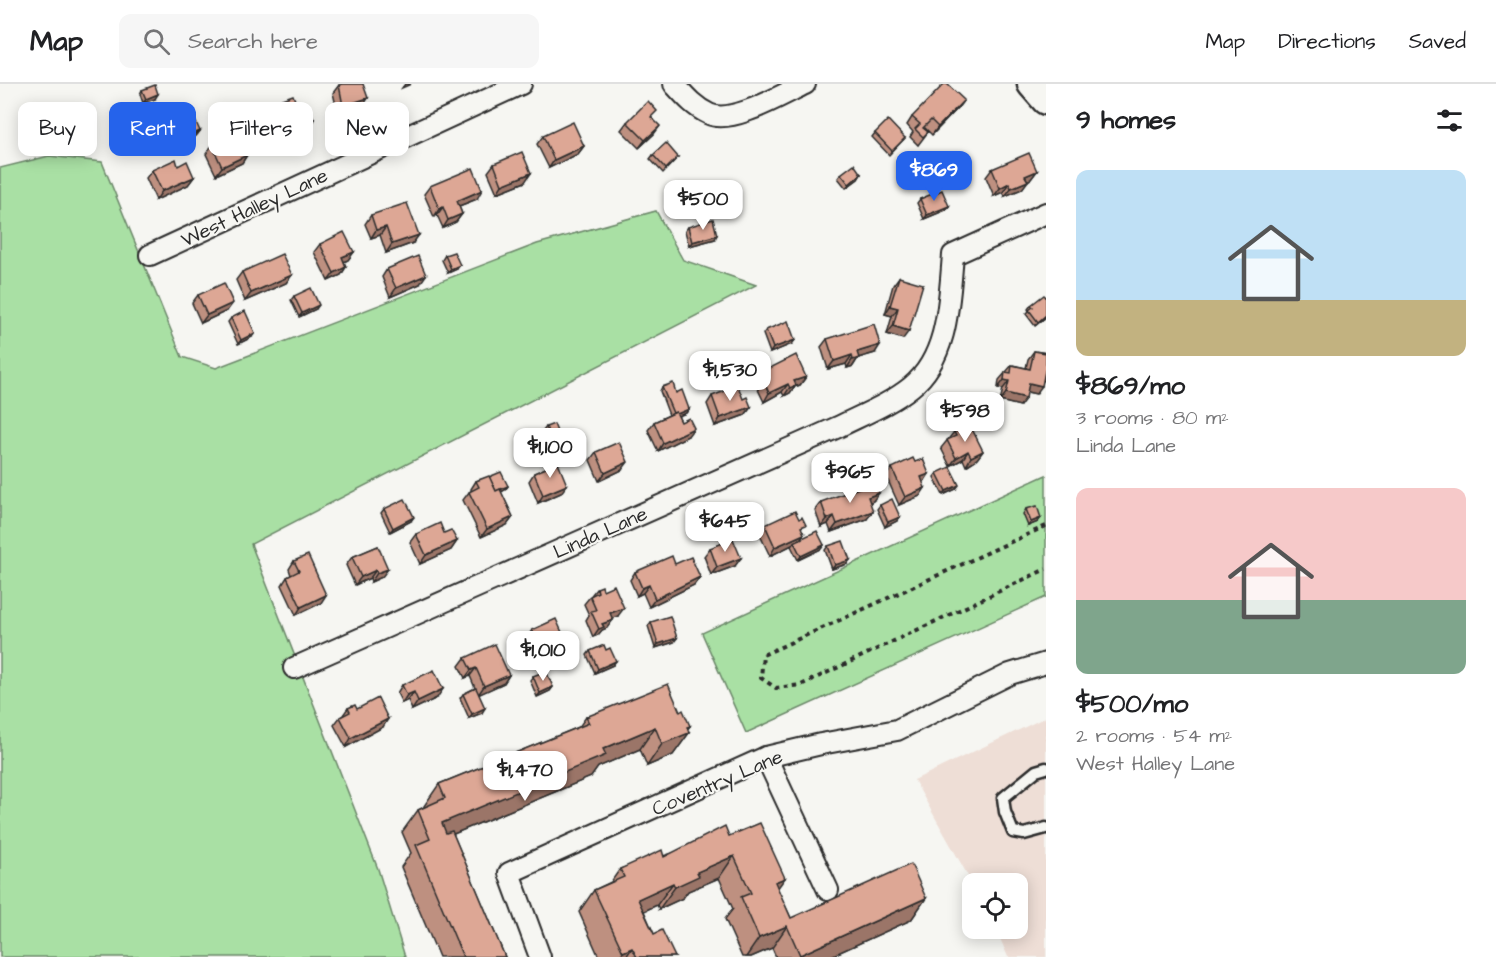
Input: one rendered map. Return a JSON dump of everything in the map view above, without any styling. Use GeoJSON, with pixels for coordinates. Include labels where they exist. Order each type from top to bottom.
{"type":"FeatureCollection","features":[{"type":"Feature","properties":{"kind":"street","name":"West Halley Lane"},"geometry":{"type":"LineString","coordinates":[[150,255],[521,84]]}},
{"type":"Feature","properties":{"kind":"street"},"geometry":{"type":"LineString","coordinates":[[674,84],[691,103],[711,116],[741,114],[805,84]]}},
{"type":"Feature","properties":{"kind":"street","name":"Linda Lane"},"geometry":{"type":"LineString","coordinates":[[294,668],[838,427],[882,405],[912,386],[934,358],[946,322],[953,255],[1046,213]]}},
{"type":"Feature","properties":{"kind":"street","name":"Coventry Lane"},"geometry":{"type":"LineString","coordinates":[[540,957],[509,873],[766,758],[897,730],[1010,674],[1046,663]]}},
{"type":"Feature","properties":{"kind":"street"},"geometry":{"type":"LineString","coordinates":[[766,758],[828,890]]}},
{"type":"Feature","properties":{"kind":"lane"},"geometry":{"type":"LineString","coordinates":[[1046,768],[1036,771],[1003,798],[1005,812],[1013,832],[1024,834],[1046,828]]}},
{"type":"Feature","properties":{"kind":"path"},"geometry":{"type":"LineString","coordinates":[[1046,526],[763,656],[761,678],[776,688],[801,685],[1046,569]]}},
{"type":"Feature","properties":{"kind":"shaded area"},"geometry":{"type":"Polygon","coordinates":[[[1046,717],[1046,957],[1008,957],[1000,939],[1028,939],[1028,873],[966,873],[914,780],[1046,717]]]}},
{"type":"Feature","properties":{"kind":"green space"},"geometry":{"type":"Polygon","coordinates":[[[49,156],[102,162],[182,357],[216,368],[537,244],[656,211],[683,260],[756,285],[251,544],[378,869],[405,957],[0,957],[0,168],[49,156]]]}},
{"type":"Feature","properties":{"kind":"green space"},"geometry":{"type":"Polygon","coordinates":[[[1046,475],[1046,597],[746,733],[702,633],[1046,475]]]}},
{"type":"Feature","properties":{"kind":"building"},"geometry":{"type":"Polygon","coordinates":[[[363,84],[368,98],[356,102],[342,102],[339,85],[363,84]]]}},
{"type":"Feature","properties":{"kind":"building"},"geometry":{"type":"Polygon","coordinates":[[[944,84],[947,84],[964,100],[938,127],[931,120],[923,128],[928,132],[923,137],[915,129],[920,124],[912,117],[944,84]]]}},
{"type":"Feature","properties":{"kind":"building"},"geometry":{"type":"Polygon","coordinates":[[[155,85],[158,94],[146,99],[142,90],[155,85]]]}},
{"type":"Feature","properties":{"kind":"building"},"geometry":{"type":"Polygon","coordinates":[[[293,95],[296,102],[283,102],[282,99],[293,95]]]}},
{"type":"Feature","properties":{"kind":"building"},"geometry":{"type":"Polygon","coordinates":[[[648,101],[657,111],[651,117],[660,126],[645,140],[627,122],[648,101]]]}},
{"type":"Feature","properties":{"kind":"building"},"geometry":{"type":"Polygon","coordinates":[[[888,120],[905,138],[892,151],[875,133],[888,120]]]}},
{"type":"Feature","properties":{"kind":"building"},"geometry":{"type":"Polygon","coordinates":[[[573,122],[584,146],[554,160],[543,136],[573,122]]]}},
{"type":"Feature","properties":{"kind":"building"},"geometry":{"type":"Polygon","coordinates":[[[666,143],[678,157],[666,169],[653,155],[666,143]]]}},
{"type":"Feature","properties":{"kind":"building"},"geometry":{"type":"Polygon","coordinates":[[[522,152],[531,173],[502,185],[494,164],[522,152]]]}},
{"type":"Feature","properties":{"kind":"building"},"geometry":{"type":"Polygon","coordinates":[[[1029,153],[1037,171],[1025,176],[1028,181],[1011,188],[1009,183],[1000,188],[992,169],[1029,153]]]}},
{"type":"Feature","properties":{"kind":"building"},"geometry":{"type":"Polygon","coordinates":[[[217,156],[245,156],[222,167],[217,156]]]}},
{"type":"Feature","properties":{"kind":"building"},"geometry":{"type":"Polygon","coordinates":[[[176,159],[178,166],[187,161],[194,177],[162,191],[152,170],[176,159]]]}},
{"type":"Feature","properties":{"kind":"building"},"geometry":{"type":"Polygon","coordinates":[[[854,164],[861,174],[849,184],[841,174],[854,164]]]}},
{"type":"Feature","properties":{"kind":"building"},"geometry":{"type":"Polygon","coordinates":[[[473,168],[482,190],[457,201],[462,214],[448,220],[443,207],[439,209],[430,186],[473,168]]]}},
{"type":"Feature","properties":{"kind":"building"},"geometry":{"type":"Polygon","coordinates":[[[942,190],[949,206],[927,215],[920,199],[942,190]]]}},
{"type":"Feature","properties":{"kind":"building"},"geometry":{"type":"Polygon","coordinates":[[[407,203],[419,235],[392,244],[386,227],[376,230],[371,215],[407,203]]]}},
{"type":"Feature","properties":{"kind":"building"},"geometry":{"type":"Polygon","coordinates":[[[713,219],[717,235],[692,242],[688,227],[713,219]]]}},
{"type":"Feature","properties":{"kind":"building"},"geometry":{"type":"Polygon","coordinates":[[[344,232],[354,252],[342,257],[346,267],[334,273],[320,244],[344,232]]]}},
{"type":"Feature","properties":{"kind":"building"},"geometry":{"type":"Polygon","coordinates":[[[454,252],[460,265],[451,269],[445,255],[454,252]]]}},
{"type":"Feature","properties":{"kind":"building"},"geometry":{"type":"Polygon","coordinates":[[[282,254],[292,275],[251,293],[242,272],[282,254]]]}},
{"type":"Feature","properties":{"kind":"building"},"geometry":{"type":"Polygon","coordinates":[[[418,256],[426,275],[396,288],[387,269],[418,256]]]}},
{"type":"Feature","properties":{"kind":"building"},"geometry":{"type":"Polygon","coordinates":[[[899,277],[923,284],[909,331],[893,326],[898,308],[890,306],[899,277]]]}},
{"type":"Feature","properties":{"kind":"building"},"geometry":{"type":"Polygon","coordinates":[[[224,283],[233,303],[207,315],[198,295],[224,283]]]}},
{"type":"Feature","properties":{"kind":"building"},"geometry":{"type":"Polygon","coordinates":[[[311,288],[319,305],[302,313],[294,296],[311,288]]]}},
{"type":"Feature","properties":{"kind":"building"},"geometry":{"type":"Polygon","coordinates":[[[1044,295],[1046,315],[1038,322],[1029,310],[1033,307],[1031,305],[1044,295]]]}},
{"type":"Feature","properties":{"kind":"building"},"geometry":{"type":"Polygon","coordinates":[[[245,311],[255,333],[241,340],[231,318],[245,311]]]}},
{"type":"Feature","properties":{"kind":"building"},"geometry":{"type":"Polygon","coordinates":[[[788,321],[795,340],[773,348],[766,330],[788,321]]]}},
{"type":"Feature","properties":{"kind":"building"},"geometry":{"type":"Polygon","coordinates":[[[874,324],[880,345],[857,352],[859,358],[853,360],[852,355],[834,361],[827,339],[874,324]]]}},
{"type":"Feature","properties":{"kind":"building"},"geometry":{"type":"Polygon","coordinates":[[[1034,351],[1046,353],[1046,372],[1042,386],[1029,383],[1026,398],[1006,393],[1009,381],[1004,380],[1005,372],[1011,373],[1012,365],[1030,369],[1034,351]]]}},
{"type":"Feature","properties":{"kind":"building"},"geometry":{"type":"Polygon","coordinates":[[[796,355],[806,377],[794,381],[796,385],[790,388],[788,384],[769,393],[760,373],[796,355]]]}},
{"type":"Feature","properties":{"kind":"building"},"geometry":{"type":"Polygon","coordinates":[[[673,383],[676,393],[682,390],[689,409],[677,414],[673,413],[662,387],[673,383]]]}},
{"type":"Feature","properties":{"kind":"building"},"geometry":{"type":"Polygon","coordinates":[[[738,386],[743,399],[747,397],[751,407],[720,418],[712,396],[738,386]]]}},
{"type":"Feature","properties":{"kind":"building"},"geometry":{"type":"Polygon","coordinates":[[[676,412],[681,422],[689,418],[694,428],[663,443],[654,422],[676,412]]]}},
{"type":"Feature","properties":{"kind":"building"},"geometry":{"type":"Polygon","coordinates":[[[554,424],[567,457],[554,462],[544,439],[550,436],[546,427],[554,424]]]}},
{"type":"Feature","properties":{"kind":"building"},"geometry":{"type":"Polygon","coordinates":[[[964,428],[966,432],[972,429],[983,451],[971,457],[968,451],[956,458],[947,440],[956,436],[954,432],[964,428]]]}},
{"type":"Feature","properties":{"kind":"building"},"geometry":{"type":"Polygon","coordinates":[[[619,442],[628,462],[605,473],[596,452],[619,442]]]}},
{"type":"Feature","properties":{"kind":"building"},"geometry":{"type":"Polygon","coordinates":[[[913,458],[915,462],[923,459],[929,474],[921,477],[925,488],[905,497],[892,468],[913,458]]]}},
{"type":"Feature","properties":{"kind":"building"},"geometry":{"type":"Polygon","coordinates":[[[558,463],[567,485],[543,495],[534,473],[558,463]]]}},
{"type":"Feature","properties":{"kind":"building"},"geometry":{"type":"Polygon","coordinates":[[[950,467],[959,485],[946,491],[937,473],[950,467]]]}},
{"type":"Feature","properties":{"kind":"building"},"geometry":{"type":"Polygon","coordinates":[[[501,472],[508,486],[496,491],[489,477],[501,472]]]}},
{"type":"Feature","properties":{"kind":"building"},"geometry":{"type":"Polygon","coordinates":[[[489,476],[496,491],[500,489],[513,517],[487,529],[469,492],[479,487],[476,481],[489,476]]]}},
{"type":"Feature","properties":{"kind":"building"},"geometry":{"type":"Polygon","coordinates":[[[875,482],[879,493],[868,497],[873,511],[837,524],[834,516],[827,519],[821,502],[875,482]]]}},
{"type":"Feature","properties":{"kind":"building"},"geometry":{"type":"Polygon","coordinates":[[[405,499],[414,517],[393,528],[384,509],[405,499]]]}},
{"type":"Feature","properties":{"kind":"building"},"geometry":{"type":"Polygon","coordinates":[[[892,499],[900,517],[888,522],[880,505],[892,499]]]}},
{"type":"Feature","properties":{"kind":"building"},"geometry":{"type":"Polygon","coordinates":[[[1037,506],[1041,518],[1031,522],[1026,509],[1037,506]]]}},
{"type":"Feature","properties":{"kind":"building"},"geometry":{"type":"Polygon","coordinates":[[[795,511],[806,525],[801,527],[804,534],[775,547],[765,525],[795,511]]]}},
{"type":"Feature","properties":{"kind":"building"},"geometry":{"type":"Polygon","coordinates":[[[440,523],[444,533],[451,530],[457,541],[426,555],[416,534],[440,523]]]}},
{"type":"Feature","properties":{"kind":"building"},"geometry":{"type":"Polygon","coordinates":[[[817,531],[824,545],[801,556],[794,542],[817,531]]]}},
{"type":"Feature","properties":{"kind":"building"},"geometry":{"type":"Polygon","coordinates":[[[733,539],[741,558],[717,567],[710,548],[733,539]]]}},
{"type":"Feature","properties":{"kind":"building"},"geometry":{"type":"Polygon","coordinates":[[[843,541],[850,560],[835,565],[828,546],[843,541]]]}},
{"type":"Feature","properties":{"kind":"building"},"geometry":{"type":"Polygon","coordinates":[[[378,546],[388,569],[377,573],[376,570],[361,577],[352,557],[378,546]]]}},
{"type":"Feature","properties":{"kind":"building"},"geometry":{"type":"Polygon","coordinates":[[[308,555],[326,595],[301,607],[287,577],[299,571],[294,561],[308,555]]]}},
{"type":"Feature","properties":{"kind":"building"},"geometry":{"type":"Polygon","coordinates":[[[672,556],[675,564],[691,557],[700,577],[655,599],[649,585],[642,588],[635,572],[672,556]]]}},
{"type":"Feature","properties":{"kind":"building"},"geometry":{"type":"Polygon","coordinates":[[[614,585],[624,608],[610,613],[613,620],[602,624],[604,627],[599,629],[591,611],[596,610],[590,596],[598,592],[597,588],[602,586],[603,590],[614,585]]]}},
{"type":"Feature","properties":{"kind":"building"},"geometry":{"type":"Polygon","coordinates":[[[670,616],[677,638],[658,644],[651,622],[670,616]]]}},
{"type":"Feature","properties":{"kind":"building"},"geometry":{"type":"Polygon","coordinates":[[[556,619],[565,639],[541,651],[532,630],[556,619]]]}},
{"type":"Feature","properties":{"kind":"building"},"geometry":{"type":"Polygon","coordinates":[[[495,644],[509,675],[484,686],[476,668],[471,670],[465,658],[495,644]]]}},
{"type":"Feature","properties":{"kind":"building"},"geometry":{"type":"Polygon","coordinates":[[[604,645],[606,650],[610,648],[616,661],[598,669],[590,651],[604,645]]]}},
{"type":"Feature","properties":{"kind":"building"},"geometry":{"type":"Polygon","coordinates":[[[434,670],[443,689],[418,701],[414,692],[407,695],[402,685],[434,670]]]}},
{"type":"Feature","properties":{"kind":"building"},"geometry":{"type":"Polygon","coordinates":[[[546,671],[553,687],[540,693],[533,676],[546,671]]]}},
{"type":"Feature","properties":{"kind":"building"},"geometry":{"type":"Polygon","coordinates":[[[668,684],[680,712],[683,710],[690,726],[687,727],[689,733],[662,744],[655,727],[603,749],[606,755],[442,823],[446,833],[452,831],[505,957],[463,957],[416,845],[430,839],[418,810],[445,798],[439,784],[589,723],[586,717],[668,684]]]}},
{"type":"Feature","properties":{"kind":"building"},"geometry":{"type":"Polygon","coordinates":[[[476,688],[485,708],[472,714],[463,694],[476,688]]]}},
{"type":"Feature","properties":{"kind":"building"},"geometry":{"type":"Polygon","coordinates":[[[378,698],[388,719],[351,738],[340,717],[350,712],[348,708],[355,705],[357,709],[378,698]]]}},
{"type":"Feature","properties":{"kind":"building"},"geometry":{"type":"Polygon","coordinates":[[[760,823],[785,878],[775,882],[791,918],[911,864],[926,898],[800,955],[787,926],[759,938],[741,897],[751,893],[734,856],[697,872],[699,876],[675,887],[673,883],[638,899],[654,934],[662,930],[675,957],[637,957],[632,948],[623,952],[594,890],[624,877],[620,869],[662,850],[664,857],[725,826],[729,836],[760,823]]]}}]}
